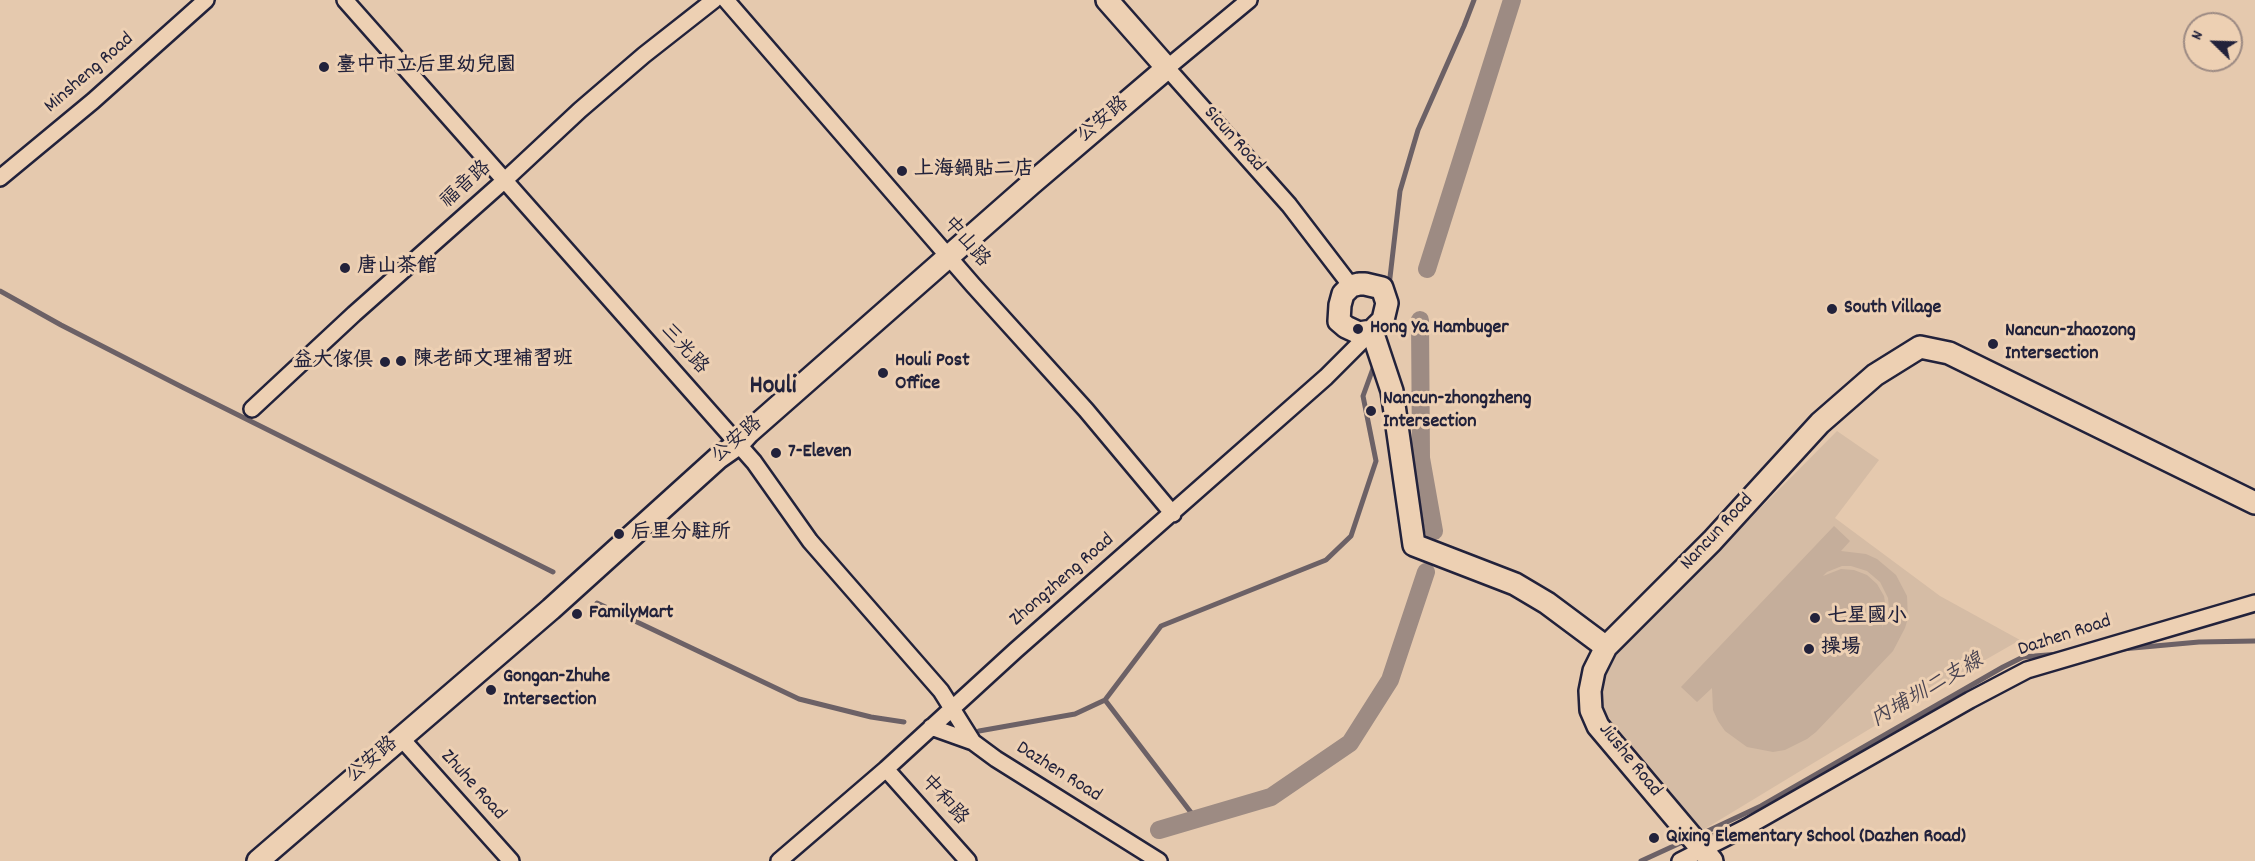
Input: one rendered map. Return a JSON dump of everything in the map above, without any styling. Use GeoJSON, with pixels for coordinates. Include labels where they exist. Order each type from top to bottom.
{"type":"FeatureCollection","features":[{"type":"Feature","properties":{"kind":"street","name":"Minsheng Road"},"geometry":{"type":"LineString","coordinates":[[0,178],[93,101],[206,0]]}},
{"type":"Feature","properties":{"kind":"street","name":"三光路"},"geometry":{"type":"LineString","coordinates":[[345,0],[754,462],[810,542],[953,707],[973,741]]}},
{"type":"Feature","properties":{"kind":"street","name":"福音路"},"geometry":{"type":"LineString","coordinates":[[252,409],[354,314],[644,55],[714,0]]}},
{"type":"Feature","properties":{"kind":"street","name":"中山路"},"geometry":{"type":"LineString","coordinates":[[726,0],[949,257],[1086,410],[1173,514]]}},
{"type":"Feature","properties":{"kind":"street","name":"Sicun Road"},"geometry":{"type":"LineString","coordinates":[[1107,0],[1260,170],[1352,286]]}},
{"type":"Feature","properties":{"kind":"street","name":"公安路"},"geometry":{"type":"LineString","coordinates":[[258,861],[551,609],[718,458],[738,444],[748,432],[1062,157],[1249,0]]}},
{"type":"Feature","properties":{"kind":"street"},"geometry":{"type":"LineString","coordinates":[[1365,284],[1382,288],[1387,303],[1385,314],[1380,325],[1372,331],[1359,333],[1339,321],[1341,299],[1346,290],[1352,286],[1365,284]]}},
{"type":"Feature","properties":{"kind":"street"},"geometry":{"type":"LineString","coordinates":[[1372,331],[1392,391],[1414,545],[1515,584],[1547,603],[1606,647]]}},
{"type":"Feature","properties":{"kind":"street","name":"Zhongzheng Road"},"geometry":{"type":"LineString","coordinates":[[779,861],[1173,514],[1326,377],[1372,331]]}},
{"type":"Feature","properties":{"kind":"street","name":"Nancun Road"},"geometry":{"type":"LineString","coordinates":[[1606,647],[1712,541],[1820,423],[1875,375],[1920,347],[1949,352],[2255,503]]}},
{"type":"Feature","properties":{"kind":"street","name":"Dazhen Road"},"geometry":{"type":"LineString","coordinates":[[1680,861],[1707,856],[1970,700],[2027,670],[2255,603]]}},
{"type":"Feature","properties":{"kind":"street","name":"Jiushe Road"},"geometry":{"type":"LineString","coordinates":[[1606,647],[1594,672],[1590,691],[1591,710],[1598,726],[1707,856]]}},
{"type":"Feature","properties":{"kind":"street","name":"Dazhen Road"},"geometry":{"type":"LineString","coordinates":[[931,727],[973,741],[1006,766],[1159,861]]}},
{"type":"Feature","properties":{"kind":"street","name":"Zhuhe Road"},"geometry":{"type":"LineString","coordinates":[[401,738],[511,861]]}},
{"type":"Feature","properties":{"kind":"street","name":"中和路"},"geometry":{"type":"LineString","coordinates":[[886,769],[968,861]]}},
{"type":"Feature","properties":{"kind":"shaded area","name":"七星國小"},"geometry":{"type":"Polygon","coordinates":[[[1837,431],[1879,460],[1835,518],[1940,596],[2020,640],[1703,830],[1612,727],[1602,703],[1605,665],[1837,431]]]}},
{"type":"Feature","properties":{"kind":"shaded area"},"geometry":{"type":"Polygon","coordinates":[[[1834,526],[1850,541],[1841,551],[1866,554],[1877,559],[1896,575],[1907,596],[1908,618],[1893,651],[1816,732],[1785,750],[1773,752],[1747,747],[1725,731],[1718,721],[1713,710],[1712,688],[1697,702],[1681,687],[1834,526]],[[1842,566],[1823,576],[1841,569],[1854,570],[1867,575],[1877,584],[1884,596],[1886,609],[1882,628],[1889,607],[1888,598],[1880,582],[1867,571],[1842,566]]]}},
{"type":"Feature","properties":{"kind":"waterway"},"geometry":{"type":"LineString","coordinates":[[1389,286],[1400,191],[1418,130],[1474,0]]}},
{"type":"Feature","properties":{"kind":"waterway"},"geometry":{"type":"LineString","coordinates":[[1427,269],[1512,0]]}},
{"type":"Feature","properties":{"kind":"waterway"},"geometry":{"type":"LineString","coordinates":[[0,291],[182,387],[553,572]]}},
{"type":"Feature","properties":{"kind":"waterway"},"geometry":{"type":"LineString","coordinates":[[1420,320],[1421,458],[1434,531]]}},
{"type":"Feature","properties":{"kind":"waterway"},"geometry":{"type":"LineString","coordinates":[[979,731],[1075,714],[1105,700],[1161,626],[1326,560],[1351,536],[1376,461],[1363,396],[1375,363]]}},
{"type":"Feature","properties":{"kind":"waterway"},"geometry":{"type":"LineString","coordinates":[[1159,830],[1271,797],[1350,743],[1390,680],[1426,572]]}},
{"type":"Feature","properties":{"kind":"waterway"},"geometry":{"type":"LineString","coordinates":[[597,603],[799,699],[871,717],[904,722]]}},
{"type":"Feature","properties":{"kind":"waterway","name":"內埔圳二支線"},"geometry":{"type":"LineString","coordinates":[[2122,649],[2199,642],[2255,641]]}},
{"type":"Feature","properties":{"kind":"waterway","name":"內埔圳二支線"},"geometry":{"type":"LineString","coordinates":[[1697,836],[1761,806],[2003,667],[2023,657],[2059,654]]}},
{"type":"Feature","properties":{"kind":"waterway"},"geometry":{"type":"LineString","coordinates":[[1105,700],[1196,819]]}},
{"type":"Feature","properties":{"kind":"waterway","name":"內埔圳二支線"},"geometry":{"type":"LineString","coordinates":[[1641,861],[1689,839]]}},
{"type":"Feature","properties":{"kind":"place","name":"臺中市立后里幼兒園"},"geometry":{"type":"Point","coordinates":[324,67]}},
{"type":"Feature","properties":{"kind":"place","name":"上海鍋貼二店"},"geometry":{"type":"Point","coordinates":[902,171]}},
{"type":"Feature","properties":{"kind":"place","name":"唐山茶館"},"geometry":{"type":"Point","coordinates":[345,268]}},
{"type":"Feature","properties":{"kind":"place","name":"South Village"},"geometry":{"type":"Point","coordinates":[1832,309]}},
{"type":"Feature","properties":{"kind":"place","name":"Hong Ya Hambuger"},"geometry":{"type":"Point","coordinates":[1358,329]}},
{"type":"Feature","properties":{"kind":"place","name":"Nancun-zhaozong Intersection"},"geometry":{"type":"Point","coordinates":[1993,344]}},
{"type":"Feature","properties":{"kind":"place","name":"陳老師文理補習班"},"geometry":{"type":"Point","coordinates":[401,361]}},
{"type":"Feature","properties":{"kind":"place","name":"益大傢俱"},"geometry":{"type":"Point","coordinates":[385,362]}},
{"type":"Feature","properties":{"kind":"place","name":"Houli Post Office"},"geometry":{"type":"Point","coordinates":[883,373]}},
{"type":"Feature","properties":{"kind":"place","name":"Nancun-zhongzheng Intersection"},"geometry":{"type":"Point","coordinates":[1371,411]}},
{"type":"Feature","properties":{"kind":"place","name":"7-Eleven"},"geometry":{"type":"Point","coordinates":[776,453]}},
{"type":"Feature","properties":{"kind":"place","name":"后里分駐所"},"geometry":{"type":"Point","coordinates":[619,534]}},
{"type":"Feature","properties":{"kind":"place","name":"FamilyMart"},"geometry":{"type":"Point","coordinates":[577,614]}},
{"type":"Feature","properties":{"kind":"place","name":"七星國小"},"geometry":{"type":"Point","coordinates":[1815,618]}},
{"type":"Feature","properties":{"kind":"place","name":"操場"},"geometry":{"type":"Point","coordinates":[1809,649]}},
{"type":"Feature","properties":{"kind":"place","name":"Gongan-Zhuhe Intersection"},"geometry":{"type":"Point","coordinates":[491,690]}},
{"type":"Feature","properties":{"kind":"place","name":"Qixing Elementary School (Dazhen Road)"},"geometry":{"type":"Point","coordinates":[1654,838]}},
{"type":"Feature","properties":{"kind":"district","name":"Houli"},"geometry":{"type":"Point","coordinates":[773,388]}}]}
